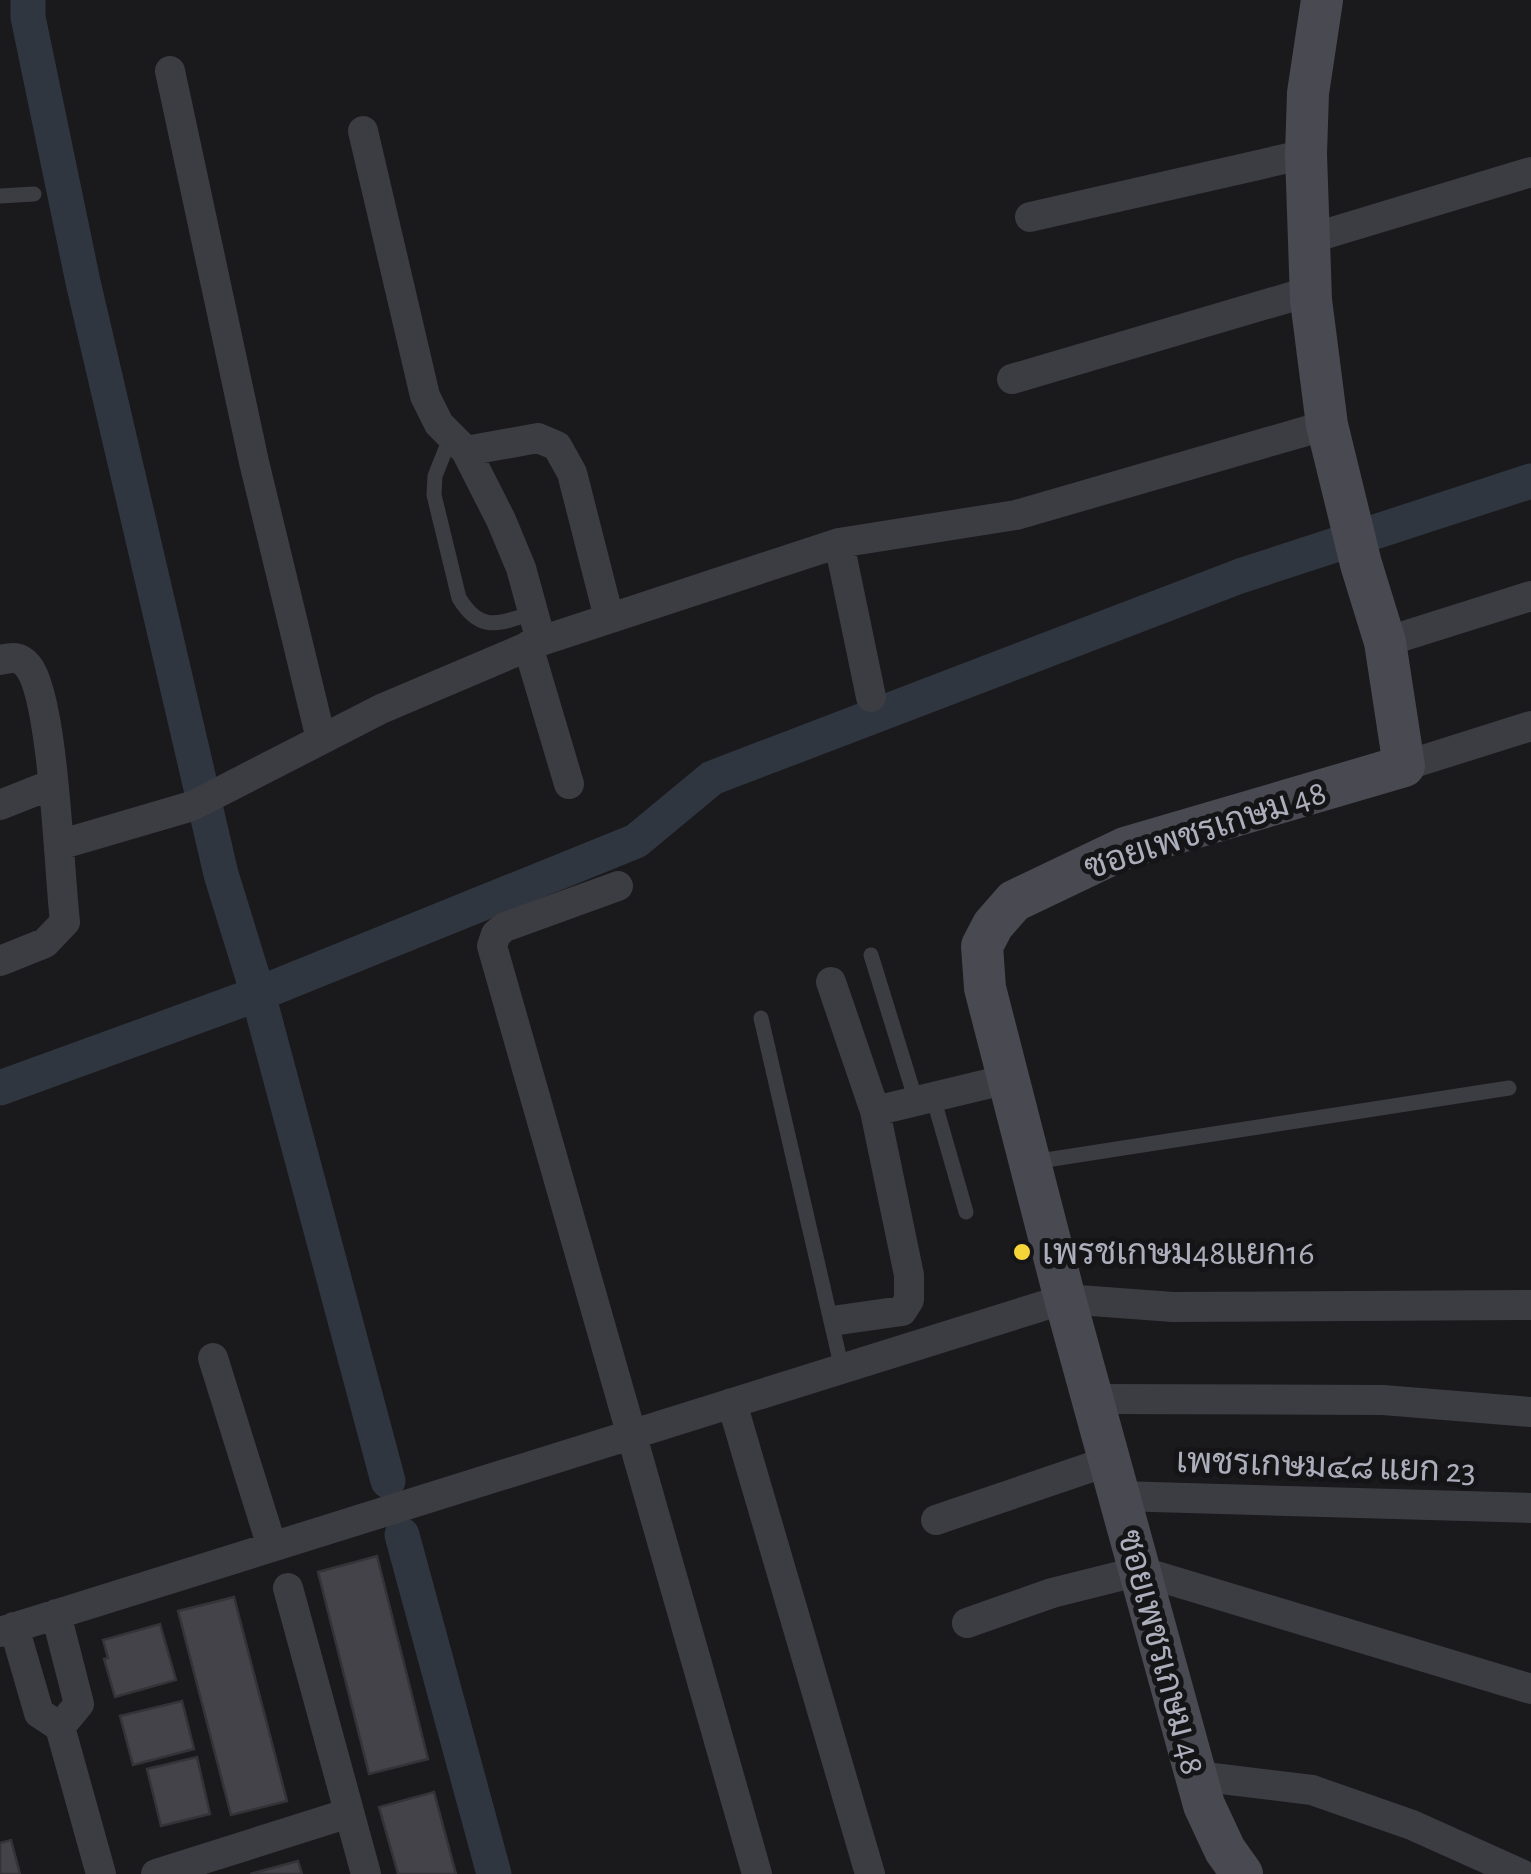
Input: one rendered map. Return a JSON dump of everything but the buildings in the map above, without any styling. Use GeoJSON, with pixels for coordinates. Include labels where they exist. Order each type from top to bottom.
{"type":"FeatureCollection","features":[{"type":"Feature","properties":{"kind":"street"},"geometry":{"type":"LineString","coordinates":[[1322,0],[1308,93],[1311,291],[1327,425],[1360,564],[1385,642],[1404,766],[1531,726]]}},
{"type":"Feature","properties":{"kind":"street"},"geometry":{"type":"LineString","coordinates":[[170,72],[254,462],[321,739]]}},
{"type":"Feature","properties":{"kind":"street"},"geometry":{"type":"LineString","coordinates":[[363,132],[426,396],[439,424],[458,443],[520,568],[569,784]]}},
{"type":"Feature","properties":{"kind":"street"},"geometry":{"type":"LineString","coordinates":[[1030,217],[1306,154]]}},
{"type":"Feature","properties":{"kind":"street"},"geometry":{"type":"LineString","coordinates":[[1309,239],[1531,172]]}},
{"type":"Feature","properties":{"kind":"street"},"geometry":{"type":"LineString","coordinates":[[1012,379],[1311,291]]}},
{"type":"Feature","properties":{"kind":"street"},"geometry":{"type":"LineString","coordinates":[[58,845],[192,806],[534,633],[609,618],[839,542],[1016,515],[1327,425]]}},
{"type":"Feature","properties":{"kind":"street"},"geometry":{"type":"LineString","coordinates":[[458,443],[538,438],[558,446],[572,473],[609,618]]}},
{"type":"Feature","properties":{"kind":"street"},"geometry":{"type":"LineString","coordinates":[[839,542],[870,697]]}},
{"type":"Feature","properties":{"kind":"street"},"geometry":{"type":"LineString","coordinates":[[1385,642],[1531,596]]}},
{"type":"Feature","properties":{"kind":"street"},"geometry":{"type":"LineString","coordinates":[[0,660],[14,657],[26,662],[42,708],[65,922],[45,943],[0,961]]}},
{"type":"Feature","properties":{"kind":"street","name":"ซอยเพชรเกษม 48"},"geometry":{"type":"LineString","coordinates":[[1242,1874],[1204,1806],[1064,1300],[985,988],[982,946],[1014,901],[1125,848],[1404,766]]}},
{"type":"Feature","properties":{"kind":"street"},"geometry":{"type":"LineString","coordinates":[[0,805],[53,784]]}},
{"type":"Feature","properties":{"kind":"street"},"geometry":{"type":"LineString","coordinates":[[618,886],[505,927],[496,934],[492,946],[757,1874]]}},
{"type":"Feature","properties":{"kind":"street"},"geometry":{"type":"LineString","coordinates":[[832,982],[875,1111],[909,1274],[909,1300],[902,1310],[839,1320]]}},
{"type":"Feature","properties":{"kind":"street"},"geometry":{"type":"LineString","coordinates":[[875,1111],[1008,1079]]}},
{"type":"Feature","properties":{"kind":"street"},"geometry":{"type":"LineString","coordinates":[[100,1874],[60,1726],[39,1713],[7,1630],[1064,1300],[1173,1306],[1531,1305]]}},
{"type":"Feature","properties":{"kind":"street"},"geometry":{"type":"LineString","coordinates":[[213,1358],[272,1547]]}},
{"type":"Feature","properties":{"kind":"street"},"geometry":{"type":"LineString","coordinates":[[1092,1399],[1383,1400],[1531,1412]]}},
{"type":"Feature","properties":{"kind":"street"},"geometry":{"type":"LineString","coordinates":[[732,1403],[870,1874]]}},
{"type":"Feature","properties":{"kind":"street"},"geometry":{"type":"LineString","coordinates":[[936,1520],[1114,1479]]}},
{"type":"Feature","properties":{"kind":"street","name":"เพชรเกษม๔๘ แยก 23"},"geometry":{"type":"LineString","coordinates":[[1114,1479],[1531,1508]]}},
{"type":"Feature","properties":{"kind":"street"},"geometry":{"type":"LineString","coordinates":[[967,1623],[1052,1593],[1140,1572],[1531,1689]]}},
{"type":"Feature","properties":{"kind":"street"},"geometry":{"type":"LineString","coordinates":[[288,1588],[366,1874]]}},
{"type":"Feature","properties":{"kind":"street"},"geometry":{"type":"LineString","coordinates":[[56,1614],[79,1704],[60,1726]]}},
{"type":"Feature","properties":{"kind":"street"},"geometry":{"type":"LineString","coordinates":[[1196,1776],[1312,1790],[1412,1825],[1521,1874]]}},
{"type":"Feature","properties":{"kind":"street"},"geometry":{"type":"LineString","coordinates":[[156,1874],[349,1813]]}},
{"type":"Feature","properties":{"kind":"lane"},"geometry":{"type":"LineString","coordinates":[[0,196],[34,194]]}},
{"type":"Feature","properties":{"kind":"lane"},"geometry":{"type":"LineString","coordinates":[[458,443],[435,476],[434,495],[459,598],[480,622],[534,633]]}},
{"type":"Feature","properties":{"kind":"lane"},"geometry":{"type":"LineString","coordinates":[[871,955],[966,1212]]}},
{"type":"Feature","properties":{"kind":"lane"},"geometry":{"type":"LineString","coordinates":[[761,1018],[842,1369]]}},
{"type":"Feature","properties":{"kind":"lane"},"geometry":{"type":"LineString","coordinates":[[1030,1163],[1508,1088]]}},
{"type":"Feature","properties":{"kind":"waterway"},"geometry":{"type":"LineString","coordinates":[[28,0],[28,17],[83,282],[221,874],[258,994],[388,1481]]}},
{"type":"Feature","properties":{"kind":"waterway"},"geometry":{"type":"LineString","coordinates":[[0,1088],[258,994],[636,841],[712,778],[1240,576],[1531,481]]}},
{"type":"Feature","properties":{"kind":"waterway"},"geometry":{"type":"LineString","coordinates":[[402,1535],[494,1874]]}},
{"type":"Feature","properties":{"kind":"place","name":"เพรชเกษม48แยก16"},"geometry":{"type":"Point","coordinates":[1022,1252]}}]}
